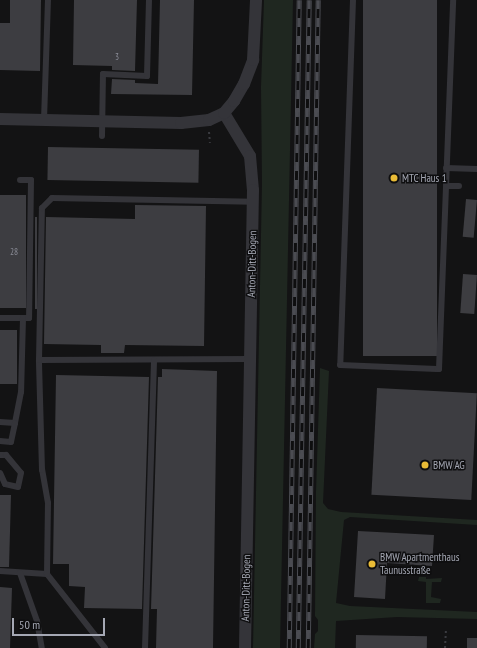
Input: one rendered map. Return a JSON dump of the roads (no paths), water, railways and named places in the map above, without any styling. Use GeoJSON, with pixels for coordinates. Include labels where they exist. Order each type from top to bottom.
{"type":"FeatureCollection","features":[{"type":"Feature","properties":{"kind":"street"},"geometry":{"type":"LineString","coordinates":[[0,119],[181,123],[209,120],[224,113],[234,101],[244,84],[253,60],[256,0]]}},
{"type":"Feature","properties":{"kind":"street","name":"Anton-Ditt-Bogen"},"geometry":{"type":"LineString","coordinates":[[224,113],[250,156],[253,202],[245,648]]}},
{"type":"Feature","properties":{"kind":"lane"},"geometry":{"type":"LineString","coordinates":[[44,120],[48,0]]}},
{"type":"Feature","properties":{"kind":"lane"},"geometry":{"type":"LineString","coordinates":[[102,136],[103,74],[147,76],[148,0]]}},
{"type":"Feature","properties":{"kind":"lane"},"geometry":{"type":"LineString","coordinates":[[353,0],[340,365],[439,369],[453,0]]}},
{"type":"Feature","properties":{"kind":"lane"},"geometry":{"type":"LineString","coordinates":[[446,168],[477,169]]}},
{"type":"Feature","properties":{"kind":"lane"},"geometry":{"type":"LineString","coordinates":[[0,318],[29,318],[31,180],[20,180]]}},
{"type":"Feature","properties":{"kind":"lane"},"geometry":{"type":"LineString","coordinates":[[446,186],[459,186]]}},
{"type":"Feature","properties":{"kind":"lane"},"geometry":{"type":"LineString","coordinates":[[105,648],[47,574],[48,503],[42,470],[39,360],[42,208],[52,198],[253,202]]}},
{"type":"Feature","properties":{"kind":"lane"},"geometry":{"type":"LineString","coordinates":[[0,442],[10,442],[21,392],[23,318]]}},
{"type":"Feature","properties":{"kind":"lane"},"geometry":{"type":"LineString","coordinates":[[39,360],[250,359]]}},
{"type":"Feature","properties":{"kind":"lane"},"geometry":{"type":"LineString","coordinates":[[145,648],[154,360]]}},
{"type":"Feature","properties":{"kind":"lane"},"geometry":{"type":"LineString","coordinates":[[0,422],[15,423]]}},
{"type":"Feature","properties":{"kind":"lane"},"geometry":{"type":"LineString","coordinates":[[0,455],[6,455],[21,472],[18,487],[5,484],[0,474]]}},
{"type":"Feature","properties":{"kind":"lane"},"geometry":{"type":"LineString","coordinates":[[0,571],[47,574]]}},
{"type":"Feature","properties":{"kind":"lane"},"geometry":{"type":"LineString","coordinates":[[20,573],[37,621],[42,648]]}},
{"type":"Feature","properties":{"kind":"railway"},"geometry":{"type":"LineString","coordinates":[[289,648],[299,0]]}},
{"type":"Feature","properties":{"kind":"railway"},"geometry":{"type":"LineString","coordinates":[[298,648],[309,0]]}},
{"type":"Feature","properties":{"kind":"railway"},"geometry":{"type":"LineString","coordinates":[[308,648],[318,0]]}},
{"type":"Feature","properties":{"kind":"place","name":"MTC Haus 1"},"geometry":{"type":"Point","coordinates":[394,178]}},
{"type":"Feature","properties":{"kind":"place","name":"BMW AG"},"geometry":{"type":"Point","coordinates":[425,465]}},
{"type":"Feature","properties":{"kind":"place","name":"BMW Apartmenthaus Taunusstraße"},"geometry":{"type":"Point","coordinates":[372,564]}}]}
